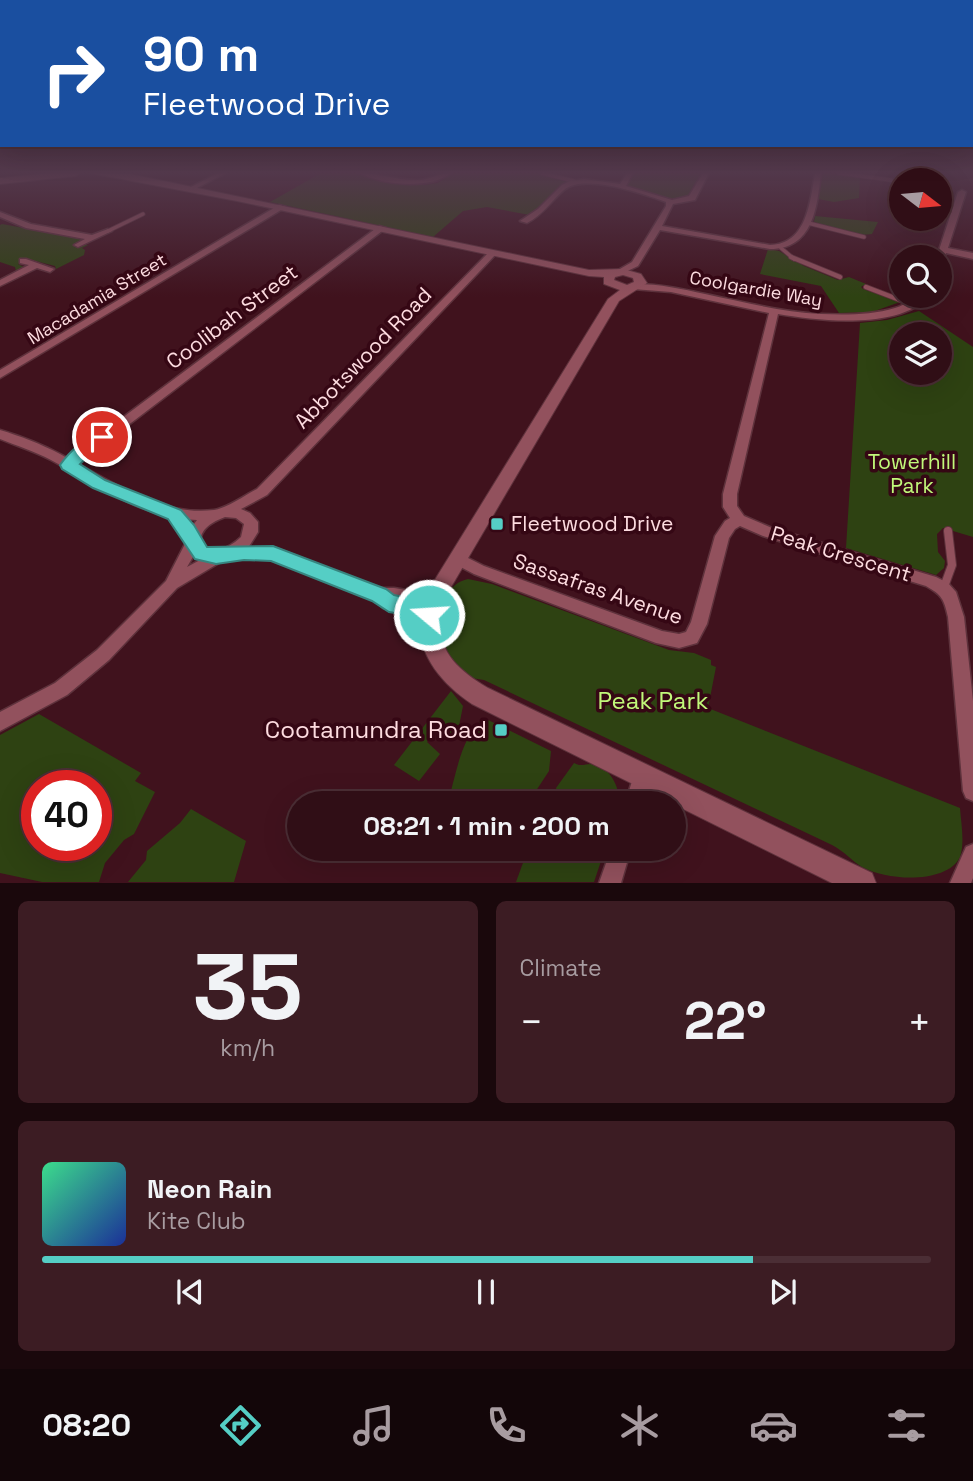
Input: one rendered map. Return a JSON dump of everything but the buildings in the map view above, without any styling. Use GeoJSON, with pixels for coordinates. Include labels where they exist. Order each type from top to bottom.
{"type":"FeatureCollection","features":[{"type":"Feature","properties":{"kind":"street"},"geometry":{"type":"LineString","coordinates":[[0,214],[56,233],[93,238]]}},
{"type":"Feature","properties":{"kind":"street","name":"Macadamia Street"},"geometry":{"type":"LineString","coordinates":[[0,375],[270,214]]}},
{"type":"Feature","properties":{"kind":"street"},"geometry":{"type":"LineString","coordinates":[[316,214],[624,281]]}},
{"type":"Feature","properties":{"kind":"street"},"geometry":{"type":"LineString","coordinates":[[524,221],[537,214]]}},
{"type":"Feature","properties":{"kind":"street"},"geometry":{"type":"LineString","coordinates":[[664,214],[432,605],[429,628],[435,651],[448,673],[458,682],[496,705],[862,883]]}},
{"type":"Feature","properties":{"kind":"street"},"geometry":{"type":"LineString","coordinates":[[657,228],[781,248],[792,245],[807,223],[809,214]]}},
{"type":"Feature","properties":{"kind":"street"},"geometry":{"type":"LineString","coordinates":[[945,245],[955,214]]}},
{"type":"Feature","properties":{"kind":"street"},"geometry":{"type":"LineString","coordinates":[[0,222],[10,219]]}},
{"type":"Feature","properties":{"kind":"street","name":"Coolibah Street"},"geometry":{"type":"LineString","coordinates":[[68,465],[88,453],[105,440],[106,436],[382,228]]}},
{"type":"Feature","properties":{"kind":"street"},"geometry":{"type":"LineString","coordinates":[[78,245],[108,231]]}},
{"type":"Feature","properties":{"kind":"street"},"geometry":{"type":"LineString","coordinates":[[952,252],[973,257]]}},
{"type":"Feature","properties":{"kind":"street","name":"Abbotswood Road"},"geometry":{"type":"LineString","coordinates":[[219,514],[262,492],[493,254]]}},
{"type":"Feature","properties":{"kind":"street"},"geometry":{"type":"LineString","coordinates":[[23,261],[50,269]]}},
{"type":"Feature","properties":{"kind":"street"},"geometry":{"type":"LineString","coordinates":[[0,283],[36,265]]}},
{"type":"Feature","properties":{"kind":"street","name":"Coolgardie Way"},"geometry":{"type":"LineString","coordinates":[[624,281],[774,311],[846,318],[883,314],[903,308]]}},
{"type":"Feature","properties":{"kind":"street"},"geometry":{"type":"LineString","coordinates":[[739,520],[730,507],[730,494],[774,311]]}},
{"type":"Feature","properties":{"kind":"street"},"geometry":{"type":"LineString","coordinates":[[0,434],[68,465],[99,484],[175,515],[240,513],[247,517],[273,554]]}},
{"type":"Feature","properties":{"kind":"street","name":"Abbotswood Road"},"geometry":{"type":"LineString","coordinates":[[252,527],[262,492]]}},
{"type":"Feature","properties":{"kind":"street"},"geometry":{"type":"LineString","coordinates":[[171,585],[200,525],[219,514]]}},
{"type":"Feature","properties":{"kind":"street"},"geometry":{"type":"LineString","coordinates":[[175,515],[201,554],[273,554],[379,595],[389,603],[432,605]]}},
{"type":"Feature","properties":{"kind":"street","name":"Sassafras Avenue"},"geometry":{"type":"LineString","coordinates":[[456,562],[472,571],[479,570],[662,638],[686,640],[696,632],[699,624],[722,536],[730,525],[739,520]]}},
{"type":"Feature","properties":{"kind":"street","name":"Peak Crescent"},"geometry":{"type":"LineString","coordinates":[[739,520],[768,532],[923,579],[943,588]]}},
{"type":"Feature","properties":{"kind":"street"},"geometry":{"type":"LineString","coordinates":[[0,722],[38,704],[83,672],[171,585],[246,542],[252,527]]}},
{"type":"Feature","properties":{"kind":"street"},"geometry":{"type":"LineString","coordinates":[[943,588],[953,603],[956,617],[973,791]]}},
{"type":"Feature","properties":{"kind":"street"},"geometry":{"type":"LineString","coordinates":[[639,791],[643,776]]}},
{"type":"Feature","properties":{"kind":"street"},"geometry":{"type":"LineString","coordinates":[[961,883],[973,854]]}},
{"type":"Feature","properties":{"kind":"street"},"geometry":{"type":"LineString","coordinates":[[610,883],[617,861]]}},
{"type":"Feature","properties":{"kind":"lane"},"geometry":{"type":"LineString","coordinates":[[108,231],[144,214]]}},
{"type":"Feature","properties":{"kind":"lane"},"geometry":{"type":"LineString","coordinates":[[807,223],[864,237]]}},
{"type":"Feature","properties":{"kind":"lane"},"geometry":{"type":"LineString","coordinates":[[781,248],[794,259],[840,277]]}},
{"type":"Feature","properties":{"kind":"lane"},"geometry":{"type":"LineString","coordinates":[[866,287],[889,296]]}},
{"type":"Feature","properties":{"kind":"lane"},"geometry":{"type":"LineString","coordinates":[[943,588],[952,565],[948,531]]}},
{"type":"Feature","properties":{"kind":"green space"},"geometry":{"type":"Polygon","coordinates":[[[327,214],[459,214],[433,237],[327,214]]]}},
{"type":"Feature","properties":{"kind":"green space"},"geometry":{"type":"Polygon","coordinates":[[[815,216],[878,222],[872,234],[861,235],[814,222],[815,216]]]}},
{"type":"Feature","properties":{"kind":"green space"},"geometry":{"type":"Polygon","coordinates":[[[2,224],[79,238],[81,240],[75,244],[88,245],[82,248],[85,250],[84,255],[56,269],[55,266],[28,259],[18,264],[24,267],[16,271],[15,267],[0,262],[2,224]]]}},
{"type":"Feature","properties":{"kind":"green space"},"geometry":{"type":"Polygon","coordinates":[[[768,249],[779,251],[804,266],[838,280],[849,277],[871,286],[861,287],[889,298],[889,306],[872,312],[839,313],[821,286],[760,274],[768,249]]]}},
{"type":"Feature","properties":{"kind":"green space","name":"Towerhill Park"},"geometry":{"type":"Polygon","coordinates":[[[919,311],[936,322],[889,322],[889,385],[952,385],[952,333],[973,347],[973,537],[943,528],[937,534],[938,552],[945,561],[944,568],[936,575],[846,548],[860,323],[887,320],[919,311]]]}},
{"type":"Feature","properties":{"kind":"green space","name":"Peak Park"},"geometry":{"type":"Polygon","coordinates":[[[468,579],[492,584],[669,650],[694,653],[711,660],[711,665],[716,667],[708,708],[960,808],[960,857],[944,872],[931,876],[902,877],[874,872],[862,867],[832,845],[484,680],[471,678],[446,649],[440,618],[445,598],[451,589],[468,579]]]}},
{"type":"Feature","properties":{"kind":"green space"},"geometry":{"type":"Polygon","coordinates":[[[451,691],[463,706],[459,726],[451,740],[438,729],[427,742],[440,754],[419,781],[394,765],[451,691]]]}},
{"type":"Feature","properties":{"kind":"green space"},"geometry":{"type":"Polygon","coordinates":[[[39,714],[141,773],[135,781],[155,792],[134,834],[124,840],[112,855],[112,770],[21,770],[21,861],[107,861],[99,882],[42,882],[0,873],[0,735],[39,714]]]}},
{"type":"Feature","properties":{"kind":"green space"},"geometry":{"type":"Polygon","coordinates":[[[484,718],[551,751],[549,771],[536,791],[451,791],[465,745],[484,718]]]}},
{"type":"Feature","properties":{"kind":"green space"},"geometry":{"type":"Polygon","coordinates":[[[574,763],[591,764],[604,769],[613,778],[618,791],[557,791],[556,788],[574,763]]]}},
{"type":"Feature","properties":{"kind":"green space"},"geometry":{"type":"Polygon","coordinates":[[[191,809],[246,841],[234,882],[128,882],[146,860],[147,851],[180,823],[191,809]]]}},
{"type":"Feature","properties":{"kind":"green space"},"geometry":{"type":"Polygon","coordinates":[[[524,861],[601,861],[594,882],[516,882],[524,861]]]}},
{"type":"Feature","properties":{"kind":"place","name":"Fleetwood Drive"},"geometry":{"type":"Point","coordinates":[497,524]}},
{"type":"Feature","properties":{"kind":"place","name":"Cootamundra Road"},"geometry":{"type":"Point","coordinates":[501,730]}},
{"type":"Feature","properties":{"kind":"route"},"geometry":{"type":"LineString","coordinates":[[102,437],[81,451],[80,456],[68,465],[99,484],[175,515],[188,530],[196,550],[201,554],[273,554],[379,595],[389,603],[430,610],[429,615]]}}]}
